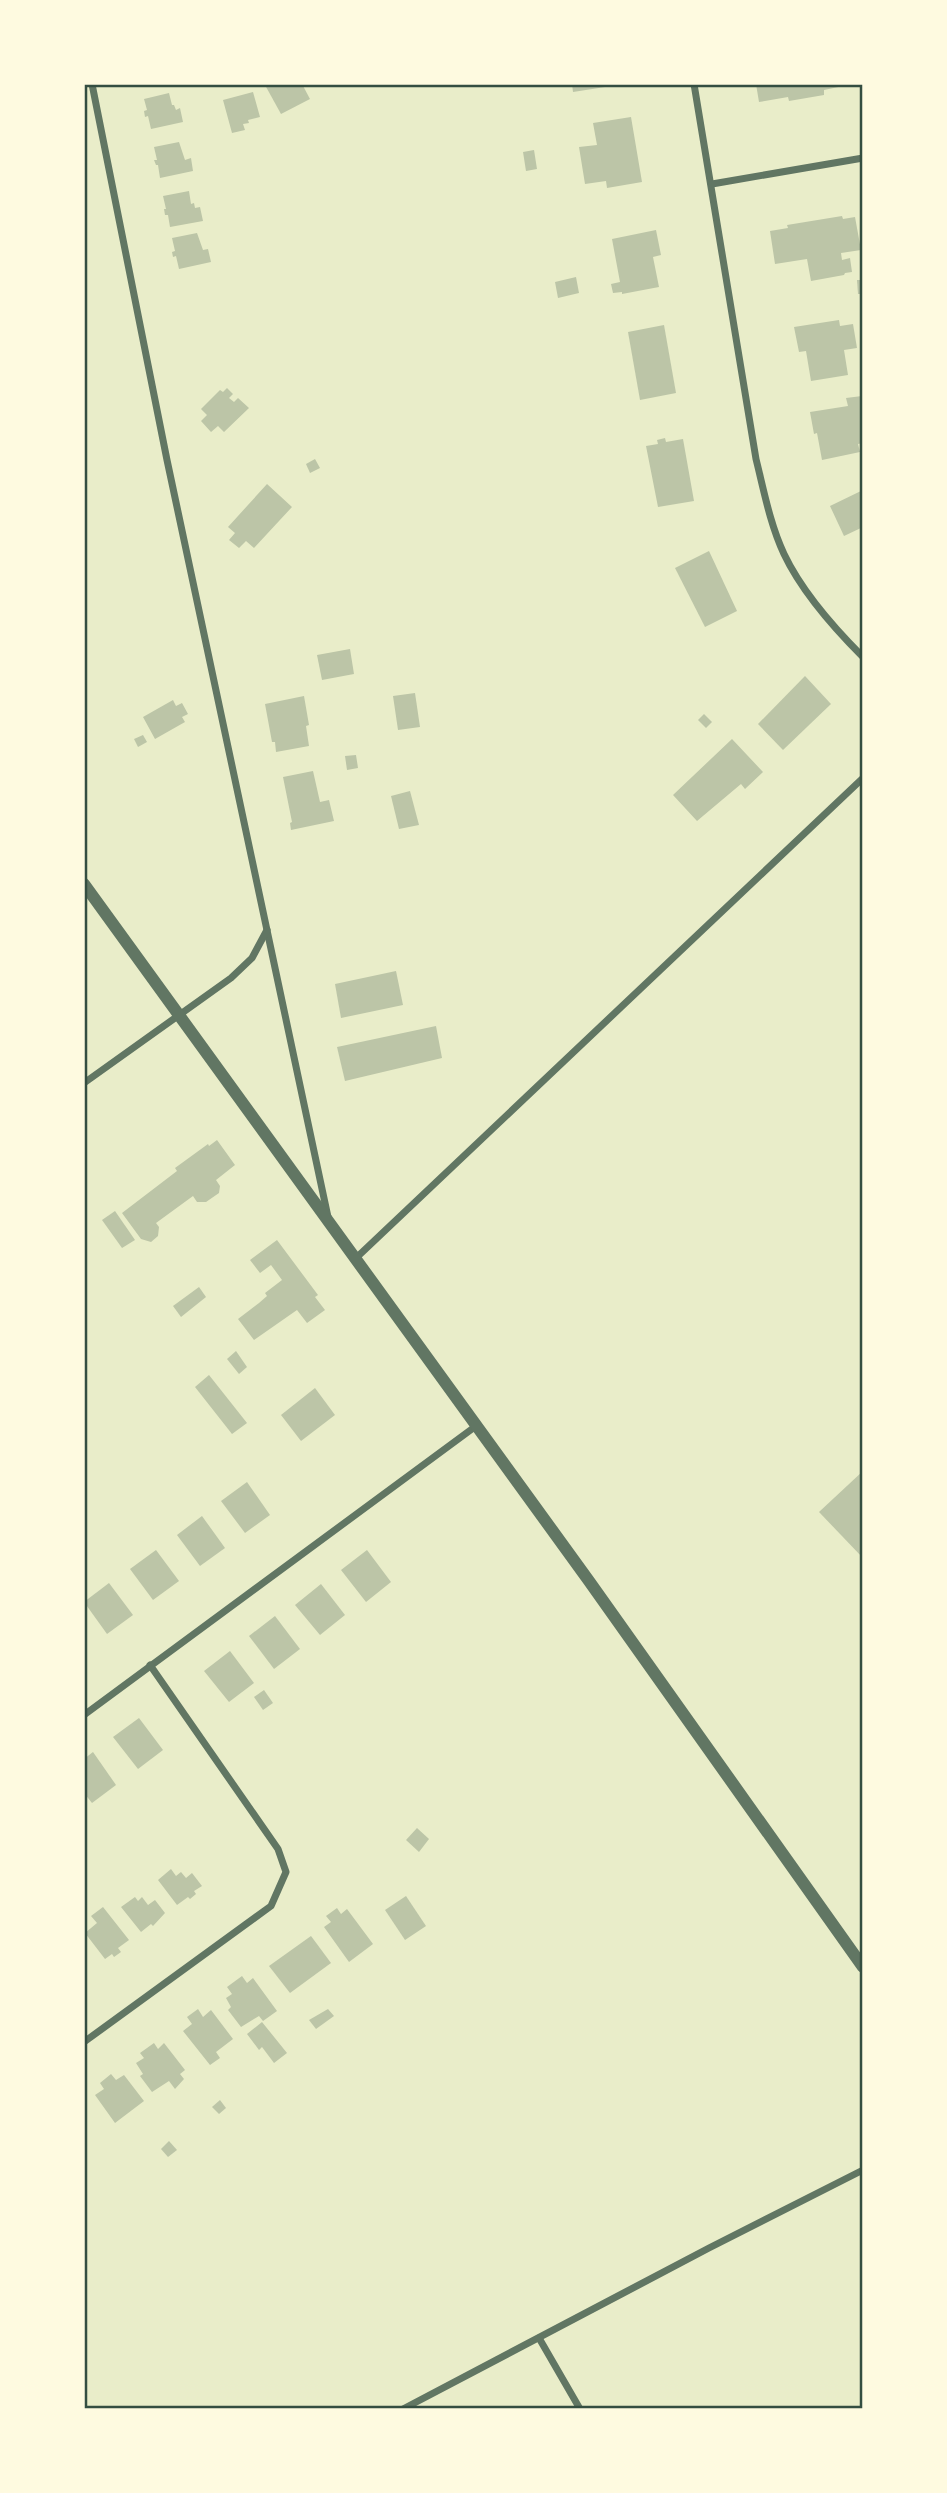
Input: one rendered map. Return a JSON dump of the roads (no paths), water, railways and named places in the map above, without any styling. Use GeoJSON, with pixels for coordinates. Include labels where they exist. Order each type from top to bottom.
{"type":"FeatureCollection","features":[{"type":"Feature","properties":{"kind":"street"},"geometry":{"type":"LineString","coordinates":[[92,84],[167,460],[329,1222]]}},
{"type":"Feature","properties":{"kind":"street"},"geometry":{"type":"LineString","coordinates":[[694,84],[756,460],[771,517],[785,555],[811,596],[839,633],[863,657]]}},
{"type":"Feature","properties":{"kind":"street"},"geometry":{"type":"LineString","coordinates":[[712,184],[863,158]]}},
{"type":"Feature","properties":{"kind":"street"},"geometry":{"type":"LineString","coordinates":[[355,1259],[863,778]]}},
{"type":"Feature","properties":{"kind":"street"},"geometry":{"type":"LineString","coordinates":[[84,884],[863,1966]]}},
{"type":"Feature","properties":{"kind":"street"},"geometry":{"type":"LineString","coordinates":[[84,1083],[231,978],[252,958],[268,930]]}},
{"type":"Feature","properties":{"kind":"street"},"geometry":{"type":"LineString","coordinates":[[84,1715],[476,1426]]}},
{"type":"Feature","properties":{"kind":"street"},"geometry":{"type":"LineString","coordinates":[[84,2042],[271,1906],[286,1872],[278,1849],[150,1665]]}},
{"type":"Feature","properties":{"kind":"street"},"geometry":{"type":"LineString","coordinates":[[404,2409],[863,2170]]}},
{"type":"Feature","properties":{"kind":"street"},"geometry":{"type":"LineString","coordinates":[[539,2338],[580,2409]]}}]}
